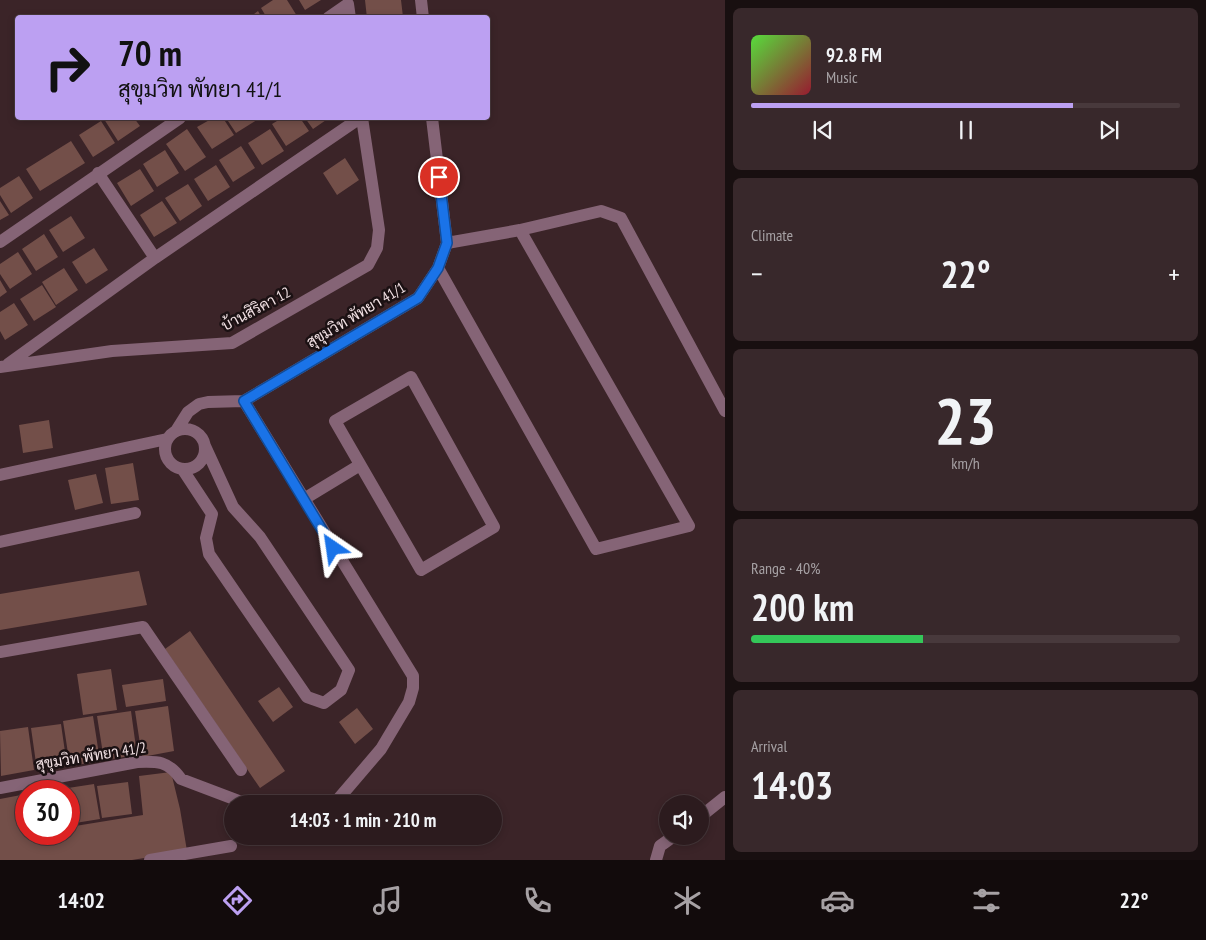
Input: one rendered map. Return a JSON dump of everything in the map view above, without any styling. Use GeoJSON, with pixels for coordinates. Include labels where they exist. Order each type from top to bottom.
{"type":"FeatureCollection","features":[{"type":"Feature","properties":{"kind":"street"},"geometry":{"type":"LineString","coordinates":[[421,0],[423,15]]}},
{"type":"Feature","properties":{"kind":"street"},"geometry":{"type":"LineString","coordinates":[[332,15],[348,4],[350,15]]}},
{"type":"Feature","properties":{"kind":"street"},"geometry":{"type":"LineString","coordinates":[[0,242],[177,120]]}},
{"type":"Feature","properties":{"kind":"street"},"geometry":{"type":"LineString","coordinates":[[2,366],[155,258],[358,120]]}},
{"type":"Feature","properties":{"kind":"street","name":"บ้านสิริคา 12"},"geometry":{"type":"LineString","coordinates":[[2,366],[112,351],[232,343],[368,265],[377,248],[379,230],[361,120]]}},
{"type":"Feature","properties":{"kind":"street","name":"สุขุมวิท พัทยา 41/1"},"geometry":{"type":"LineString","coordinates":[[172,435],[188,412],[199,404],[244,401],[418,298],[438,268],[447,243],[432,120]]}},
{"type":"Feature","properties":{"kind":"street"},"geometry":{"type":"LineString","coordinates":[[98,174],[155,258]]}},
{"type":"Feature","properties":{"kind":"street"},"geometry":{"type":"LineString","coordinates":[[447,243],[520,230],[601,211],[621,218],[725,411]]}},
{"type":"Feature","properties":{"kind":"street"},"geometry":{"type":"LineString","coordinates":[[438,268],[596,549],[689,526],[520,230]]}},
{"type":"Feature","properties":{"kind":"street"},"geometry":{"type":"LineString","coordinates":[[411,377],[494,527],[421,570],[360,465],[335,421],[411,377]]}},
{"type":"Feature","properties":{"kind":"street"},"geometry":{"type":"LineString","coordinates":[[244,401],[413,676],[413,688],[409,702],[381,748],[342,795]]}},
{"type":"Feature","properties":{"kind":"street"},"geometry":{"type":"LineString","coordinates":[[0,475],[172,435],[188,429],[194,431],[203,440],[233,506],[260,537],[349,670],[341,690],[324,703],[307,698],[209,554],[206,538],[212,514],[183,470]]}},
{"type":"Feature","properties":{"kind":"street"},"geometry":{"type":"LineString","coordinates":[[172,435],[164,450],[172,466],[183,470],[192,468],[200,463],[205,455],[205,446]]}},
{"type":"Feature","properties":{"kind":"street"},"geometry":{"type":"LineString","coordinates":[[304,500],[360,465]]}},
{"type":"Feature","properties":{"kind":"street"},"geometry":{"type":"LineString","coordinates":[[212,514],[233,506]]}},
{"type":"Feature","properties":{"kind":"street"},"geometry":{"type":"LineString","coordinates":[[0,542],[135,513]]}},
{"type":"Feature","properties":{"kind":"street"},"geometry":{"type":"LineString","coordinates":[[0,652],[143,627],[241,770]]}},
{"type":"Feature","properties":{"kind":"street","name":"สุขุมวิท พัทยา 41/2"},"geometry":{"type":"LineString","coordinates":[[0,788],[137,762],[153,762],[167,764],[180,779],[224,795]]}},
{"type":"Feature","properties":{"kind":"street"},"geometry":{"type":"LineString","coordinates":[[709,810],[725,797]]}},
{"type":"Feature","properties":{"kind":"street"},"geometry":{"type":"LineString","coordinates":[[656,860],[661,845]]}},
{"type":"Feature","properties":{"kind":"street"},"geometry":{"type":"LineString","coordinates":[[150,860],[231,846]]}},
{"type":"Feature","properties":{"kind":"building"},"geometry":{"type":"Polygon","coordinates":[[[273,0],[287,0],[296,15],[265,15],[261,8],[273,0]]]}},
{"type":"Feature","properties":{"kind":"building"},"geometry":{"type":"Polygon","coordinates":[[[299,0],[321,0],[305,10],[299,0]]]}},
{"type":"Feature","properties":{"kind":"building"},"geometry":{"type":"Polygon","coordinates":[[[365,0],[401,0],[403,15],[367,15],[365,0]]]}},
{"type":"Feature","properties":{"kind":"building"},"geometry":{"type":"Polygon","coordinates":[[[105,120],[136,120],[140,126],[118,141],[105,120]]]}},
{"type":"Feature","properties":{"kind":"building"},"geometry":{"type":"Polygon","coordinates":[[[209,120],[224,120],[234,135],[212,149],[197,127],[209,120]]]}},
{"type":"Feature","properties":{"kind":"building"},"geometry":{"type":"Polygon","coordinates":[[[227,120],[257,120],[236,133],[227,120]]]}},
{"type":"Feature","properties":{"kind":"building"},"geometry":{"type":"Polygon","coordinates":[[[279,120],[301,120],[309,131],[286,146],[272,124],[279,120]]]}},
{"type":"Feature","properties":{"kind":"building"},"geometry":{"type":"Polygon","coordinates":[[[306,120],[326,120],[313,129],[306,120]]]}},
{"type":"Feature","properties":{"kind":"building"},"geometry":{"type":"Polygon","coordinates":[[[101,121],[115,143],[93,157],[79,135],[101,121]]]}},
{"type":"Feature","properties":{"kind":"building"},"geometry":{"type":"Polygon","coordinates":[[[187,129],[206,157],[185,171],[166,144],[187,129]]]}},
{"type":"Feature","properties":{"kind":"building"},"geometry":{"type":"Polygon","coordinates":[[[270,129],[284,151],[262,165],[248,143],[270,129]]]}},
{"type":"Feature","properties":{"kind":"building"},"geometry":{"type":"Polygon","coordinates":[[[71,141],[85,163],[40,191],[26,169],[71,141]]]}},
{"type":"Feature","properties":{"kind":"building"},"geometry":{"type":"Polygon","coordinates":[[[241,146],[255,168],[233,182],[219,160],[241,146]]]}},
{"type":"Feature","properties":{"kind":"building"},"geometry":{"type":"Polygon","coordinates":[[[165,150],[179,173],[157,187],[143,164],[165,150]]]}},
{"type":"Feature","properties":{"kind":"building"},"geometry":{"type":"Polygon","coordinates":[[[345,158],[359,180],[337,195],[323,173],[345,158]]]}},
{"type":"Feature","properties":{"kind":"building"},"geometry":{"type":"Polygon","coordinates":[[[216,165],[230,187],[208,201],[194,179],[216,165]]]}},
{"type":"Feature","properties":{"kind":"building"},"geometry":{"type":"Polygon","coordinates":[[[140,169],[154,191],[131,206],[117,183],[140,169]]]}},
{"type":"Feature","properties":{"kind":"building"},"geometry":{"type":"Polygon","coordinates":[[[19,176],[33,198],[11,213],[0,195],[0,188],[19,176]]]}},
{"type":"Feature","properties":{"kind":"building"},"geometry":{"type":"Polygon","coordinates":[[[188,184],[202,206],[180,221],[165,198],[188,184]]]}},
{"type":"Feature","properties":{"kind":"building"},"geometry":{"type":"Polygon","coordinates":[[[0,201],[9,215],[0,220],[0,201]]]}},
{"type":"Feature","properties":{"kind":"building"},"geometry":{"type":"Polygon","coordinates":[[[162,201],[177,223],[154,237],[140,215],[162,201]]]}},
{"type":"Feature","properties":{"kind":"building"},"geometry":{"type":"Polygon","coordinates":[[[71,216],[85,238],[63,252],[49,230],[71,216]]]}},
{"type":"Feature","properties":{"kind":"building"},"geometry":{"type":"Polygon","coordinates":[[[44,234],[58,257],[36,271],[22,249],[44,234]]]}},
{"type":"Feature","properties":{"kind":"building"},"geometry":{"type":"Polygon","coordinates":[[[94,248],[108,270],[86,284],[72,262],[94,248]]]}},
{"type":"Feature","properties":{"kind":"building"},"geometry":{"type":"Polygon","coordinates":[[[18,252],[32,274],[10,289],[0,274],[0,264],[18,252]]]}},
{"type":"Feature","properties":{"kind":"building"},"geometry":{"type":"Polygon","coordinates":[[[64,268],[78,290],[56,305],[42,282],[64,268]]]}},
{"type":"Feature","properties":{"kind":"building"},"geometry":{"type":"Polygon","coordinates":[[[0,280],[7,292],[0,297],[0,280]]]}},
{"type":"Feature","properties":{"kind":"building"},"geometry":{"type":"Polygon","coordinates":[[[42,285],[56,307],[34,321],[20,299],[42,285]]]}},
{"type":"Feature","properties":{"kind":"building"},"geometry":{"type":"Polygon","coordinates":[[[14,303],[28,325],[5,340],[0,331],[0,312],[14,303]]]}},
{"type":"Feature","properties":{"kind":"building"},"geometry":{"type":"Polygon","coordinates":[[[49,420],[53,448],[23,453],[19,425],[49,420]]]}},
{"type":"Feature","properties":{"kind":"building"},"geometry":{"type":"Polygon","coordinates":[[[133,463],[139,500],[111,504],[105,468],[133,463]]]}},
{"type":"Feature","properties":{"kind":"building"},"geometry":{"type":"Polygon","coordinates":[[[96,474],[103,503],[75,510],[68,480],[96,474]]]}},
{"type":"Feature","properties":{"kind":"building"},"geometry":{"type":"Polygon","coordinates":[[[139,571],[147,605],[0,630],[0,594],[139,571]]]}},
{"type":"Feature","properties":{"kind":"building"},"geometry":{"type":"Polygon","coordinates":[[[190,631],[285,771],[260,788],[165,649],[190,631]]]}},
{"type":"Feature","properties":{"kind":"building"},"geometry":{"type":"Polygon","coordinates":[[[111,669],[117,710],[83,715],[77,674],[111,669]]]}},
{"type":"Feature","properties":{"kind":"building"},"geometry":{"type":"Polygon","coordinates":[[[163,679],[166,701],[126,707],[122,685],[163,679]]]}},
{"type":"Feature","properties":{"kind":"building"},"geometry":{"type":"Polygon","coordinates":[[[279,687],[293,707],[273,722],[258,701],[279,687]]]}},
{"type":"Feature","properties":{"kind":"building"},"geometry":{"type":"Polygon","coordinates":[[[168,706],[174,751],[142,757],[135,711],[168,706]]]}},
{"type":"Feature","properties":{"kind":"building"},"geometry":{"type":"Polygon","coordinates":[[[357,708],[373,729],[355,744],[339,722],[357,708]]]}},
{"type":"Feature","properties":{"kind":"building"},"geometry":{"type":"Polygon","coordinates":[[[131,711],[137,755],[104,760],[97,716],[131,711]]]}},
{"type":"Feature","properties":{"kind":"building"},"geometry":{"type":"Polygon","coordinates":[[[93,716],[100,761],[70,766],[63,721],[93,716]]]}},
{"type":"Feature","properties":{"kind":"building"},"geometry":{"type":"Polygon","coordinates":[[[61,724],[67,766],[37,770],[31,728],[61,724]]]}},
{"type":"Feature","properties":{"kind":"building"},"geometry":{"type":"Polygon","coordinates":[[[28,727],[34,770],[1,776],[0,731],[28,727]]]}},
{"type":"Feature","properties":{"kind":"building"},"geometry":{"type":"Polygon","coordinates":[[[171,772],[187,851],[132,860],[0,860],[0,799],[15,796],[15,845],[80,845],[80,825],[143,815],[139,776],[171,772]]]}},
{"type":"Feature","properties":{"kind":"building"},"geometry":{"type":"Polygon","coordinates":[[[128,782],[132,814],[102,818],[97,786],[128,782]]]}},
{"type":"Feature","properties":{"kind":"building"},"geometry":{"type":"Polygon","coordinates":[[[94,784],[100,819],[80,822],[80,786],[94,784]]]}},
{"type":"Feature","properties":{"kind":"route"},"geometry":{"type":"LineString","coordinates":[[333,548],[244,401],[418,298],[438,268],[447,243],[439,177]]}}]}
